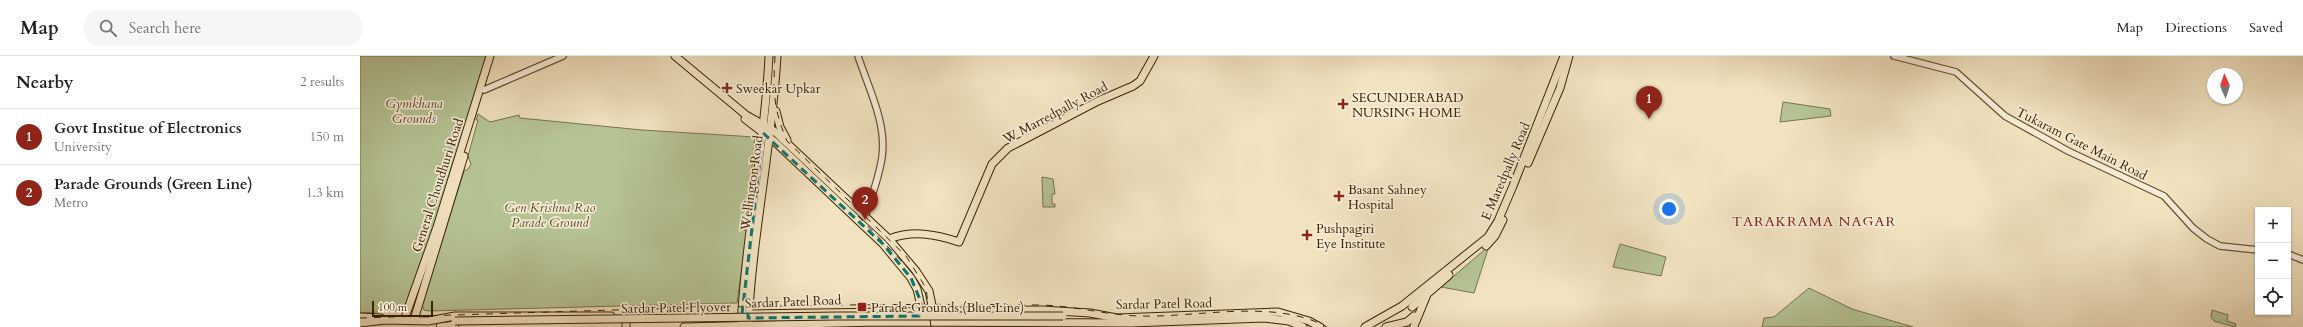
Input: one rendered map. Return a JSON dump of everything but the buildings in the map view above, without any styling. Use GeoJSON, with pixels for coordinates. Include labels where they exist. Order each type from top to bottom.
{"type":"FeatureCollection","features":[{"type":"Feature","properties":{"kind":"main road","name":"General Choudhuri Road"},"geometry":{"type":"LineString","coordinates":[[414,320],[439,228],[490,56]]}},
{"type":"Feature","properties":{"kind":"main road","name":"General Choudhuri Road"},"geometry":{"type":"LineString","coordinates":[[404,320],[439,228],[494,56]]}},
{"type":"Feature","properties":{"kind":"main road"},"geometry":{"type":"LineString","coordinates":[[669,56],[767,131],[882,244],[911,278],[921,303],[919,308],[920,317],[916,325]]}},
{"type":"Feature","properties":{"kind":"main road"},"geometry":{"type":"LineString","coordinates":[[674,56],[746,115],[794,150],[865,216],[889,239],[916,271],[938,308],[946,312]]}},
{"type":"Feature","properties":{"kind":"main road"},"geometry":{"type":"LineString","coordinates":[[744,327],[767,131],[769,56]]}},
{"type":"Feature","properties":{"kind":"main road","name":"Wellington Road"},"geometry":{"type":"LineString","coordinates":[[767,131],[774,101],[777,56]]}},
{"type":"Feature","properties":{"kind":"main road","name":"W Marredpally Road"},"geometry":{"type":"LineString","coordinates":[[889,239],[902,235],[929,234],[959,242],[992,164],[1008,148],[1098,101],[1133,86],[1140,81],[1154,56]]}},
{"type":"Feature","properties":{"kind":"main road","name":"E Maredpally Road"},"geometry":{"type":"LineString","coordinates":[[1402,306],[1477,247],[1494,229],[1532,140],[1564,56]]}},
{"type":"Feature","properties":{"kind":"main road","name":"E Maredpally Road"},"geometry":{"type":"LineString","coordinates":[[1412,307],[1488,244],[1499,230],[1557,93],[1569,56]]}},
{"type":"Feature","properties":{"kind":"main road"},"geometry":{"type":"LineString","coordinates":[[774,101],[780,127],[794,150]]}},
{"type":"Feature","properties":{"kind":"main road"},"geometry":{"type":"LineString","coordinates":[[1414,326],[1427,294]]}},
{"type":"Feature","properties":{"kind":"main road"},"geometry":{"type":"LineString","coordinates":[[921,303],[928,306],[932,300]]}},
{"type":"Feature","properties":{"kind":"main road"},"geometry":{"type":"LineString","coordinates":[[932,300],[934,325]]}},
{"type":"Feature","properties":{"kind":"main road"},"geometry":{"type":"LineString","coordinates":[[1364,327],[1402,306],[1412,307],[1414,326]]}},
{"type":"Feature","properties":{"kind":"main road","name":"Sardar Patel Road"},"geometry":{"type":"LineString","coordinates":[[360,317],[376,316],[385,320],[428,321],[455,316],[626,316],[840,311],[946,312],[1042,310],[1090,313],[1117,318],[1271,312],[1293,316],[1320,327]]}},
{"type":"Feature","properties":{"kind":"main road"},"geometry":{"type":"LineString","coordinates":[[840,311],[840,323]]}},
{"type":"Feature","properties":{"kind":"main road"},"geometry":{"type":"LineString","coordinates":[[919,311],[925,323]]}},
{"type":"Feature","properties":{"kind":"main road"},"geometry":{"type":"LineString","coordinates":[[943,323],[937,317],[946,312]]}},
{"type":"Feature","properties":{"kind":"main road"},"geometry":{"type":"LineString","coordinates":[[693,315],[693,327]]}},
{"type":"Feature","properties":{"kind":"main road"},"geometry":{"type":"LineString","coordinates":[[626,316],[626,327]]}},
{"type":"Feature","properties":{"kind":"main road","name":"Sardar Patel Flyover"},"geometry":{"type":"LineString","coordinates":[[428,321],[455,323],[838,316],[1117,318]]}},
{"type":"Feature","properties":{"kind":"main road"},"geometry":{"type":"LineString","coordinates":[[1388,326],[1407,322],[1414,316]]}},
{"type":"Feature","properties":{"kind":"main road","name":"Sardar Patel Flyover"},"geometry":{"type":"LineString","coordinates":[[1063,318],[1105,322]]}},
{"type":"Feature","properties":{"kind":"main road","name":"Sardar Patel Road"},"geometry":{"type":"LineString","coordinates":[[684,327],[744,327],[905,322],[916,325],[925,323],[934,325],[943,323],[1105,322],[1264,318],[1289,321],[1303,327]]}},
{"type":"Feature","properties":{"kind":"main road"},"geometry":{"type":"LineString","coordinates":[[360,323],[385,320]]}},
{"type":"Feature","properties":{"kind":"main road","name":"Sardar Patel Flyover"},"geometry":{"type":"LineString","coordinates":[[440,327],[455,323]]}},
{"type":"Feature","properties":{"kind":"main road"},"geometry":{"type":"LineString","coordinates":[[1388,326],[1400,327]]}},
{"type":"Feature","properties":{"kind":"street"},"geometry":{"type":"LineString","coordinates":[[484,90],[563,56]]}},
{"type":"Feature","properties":{"kind":"street"},"geometry":{"type":"LineString","coordinates":[[858,56],[873,96],[881,130],[882,155],[876,187],[865,216]]}},
{"type":"Feature","properties":{"kind":"street","name":"Tukaram Gate Main Road"},"geometry":{"type":"LineString","coordinates":[[1894,56],[1956,72],[2005,116],[2068,151],[2164,196],[2193,228],[2207,239],[2220,246],[2255,250]]}},
{"type":"Feature","properties":{"kind":"street"},"geometry":{"type":"LineString","coordinates":[[2291,255],[2303,260]]}},
{"type":"Feature","properties":{"kind":"highlighted area"},"geometry":{"type":"Polygon","coordinates":[[[763,133],[883,244],[911,278],[921,302],[919,316],[748,318],[748,314],[742,314],[742,304],[763,133]]]}},
{"type":"Feature","properties":{"kind":"green space","name":"Gymkhana Grounds"},"geometry":{"type":"Polygon","coordinates":[[[360,56],[486,56],[456,159],[412,291],[405,306],[395,311],[360,313],[360,56]]]}},
{"type":"Feature","properties":{"kind":"green space"},"geometry":{"type":"Polygon","coordinates":[[[1783,102],[1830,109],[1831,116],[1780,122],[1783,102]]]}},
{"type":"Feature","properties":{"kind":"green space","name":"Gen Krishna Rao Parade Ground"},"geometry":{"type":"Polygon","coordinates":[[[478,114],[490,122],[519,115],[520,118],[642,130],[755,137],[747,217],[743,221],[745,231],[747,232],[737,303],[424,310],[422,305],[464,171],[468,169],[471,164],[468,156],[478,120],[476,120],[478,114]]]}},
{"type":"Feature","properties":{"kind":"green space"},"geometry":{"type":"Polygon","coordinates":[[[1042,177],[1053,179],[1055,194],[1052,194],[1052,204],[1055,204],[1055,207],[1043,207],[1042,177]]]}},
{"type":"Feature","properties":{"kind":"green space"},"geometry":{"type":"Polygon","coordinates":[[[1620,244],[1666,257],[1661,276],[1613,267],[1620,244]]]}},
{"type":"Feature","properties":{"kind":"green space"},"geometry":{"type":"Polygon","coordinates":[[[1489,246],[1474,293],[1441,287],[1489,246]]]}},
{"type":"Feature","properties":{"kind":"green space"},"geometry":{"type":"Polygon","coordinates":[[[1809,288],[1852,309],[1913,327],[1762,327],[1764,318],[1774,317],[1809,288]]]}},
{"type":"Feature","properties":{"kind":"green space"},"geometry":{"type":"Polygon","coordinates":[[[2212,310],[2228,315],[2227,321],[2236,324],[2235,327],[2214,321],[2211,317],[2212,310]]]}},
{"type":"Feature","properties":{"kind":"railway"},"geometry":{"type":"LineString","coordinates":[[775,56],[775,99],[779,119],[787,141],[906,256],[926,288],[931,327]]}},
{"type":"Feature","properties":{"kind":"railway"},"geometry":{"type":"LineString","coordinates":[[858,216],[911,271]]}},
{"type":"Feature","properties":{"kind":"railway"},"geometry":{"type":"LineString","coordinates":[[360,318],[614,310],[953,304],[1050,305],[1139,316],[1260,311],[1283,313],[1306,318],[1327,327]]}},
{"type":"Feature","properties":{"kind":"place","name":"Sweekar Upkar"},"geometry":{"type":"Point","coordinates":[727,88]}},
{"type":"Feature","properties":{"kind":"place","name":"SECUNDERABAD NURSING HOME"},"geometry":{"type":"Point","coordinates":[1343,104]}},
{"type":"Feature","properties":{"kind":"place","name":"Govt Institue of Electronics"},"geometry":{"type":"Point","coordinates":[1649,119]}},
{"type":"Feature","properties":{"kind":"place","name":"Basant Sahney Hospital"},"geometry":{"type":"Point","coordinates":[1339,196]}},
{"type":"Feature","properties":{"kind":"place","name":"Parade Grounds (Green Line)"},"geometry":{"type":"Point","coordinates":[865,220]}},
{"type":"Feature","properties":{"kind":"place","name":"Pushpagiri Eye Institute"},"geometry":{"type":"Point","coordinates":[1307,235]}},
{"type":"Feature","properties":{"kind":"place","name":"Parade Grounds (Blue Line)"},"geometry":{"type":"Point","coordinates":[862,307]}},
{"type":"Feature","properties":{"kind":"district","name":"TARAKRAMA NAGAR"},"geometry":{"type":"Point","coordinates":[1814,221]}}]}
